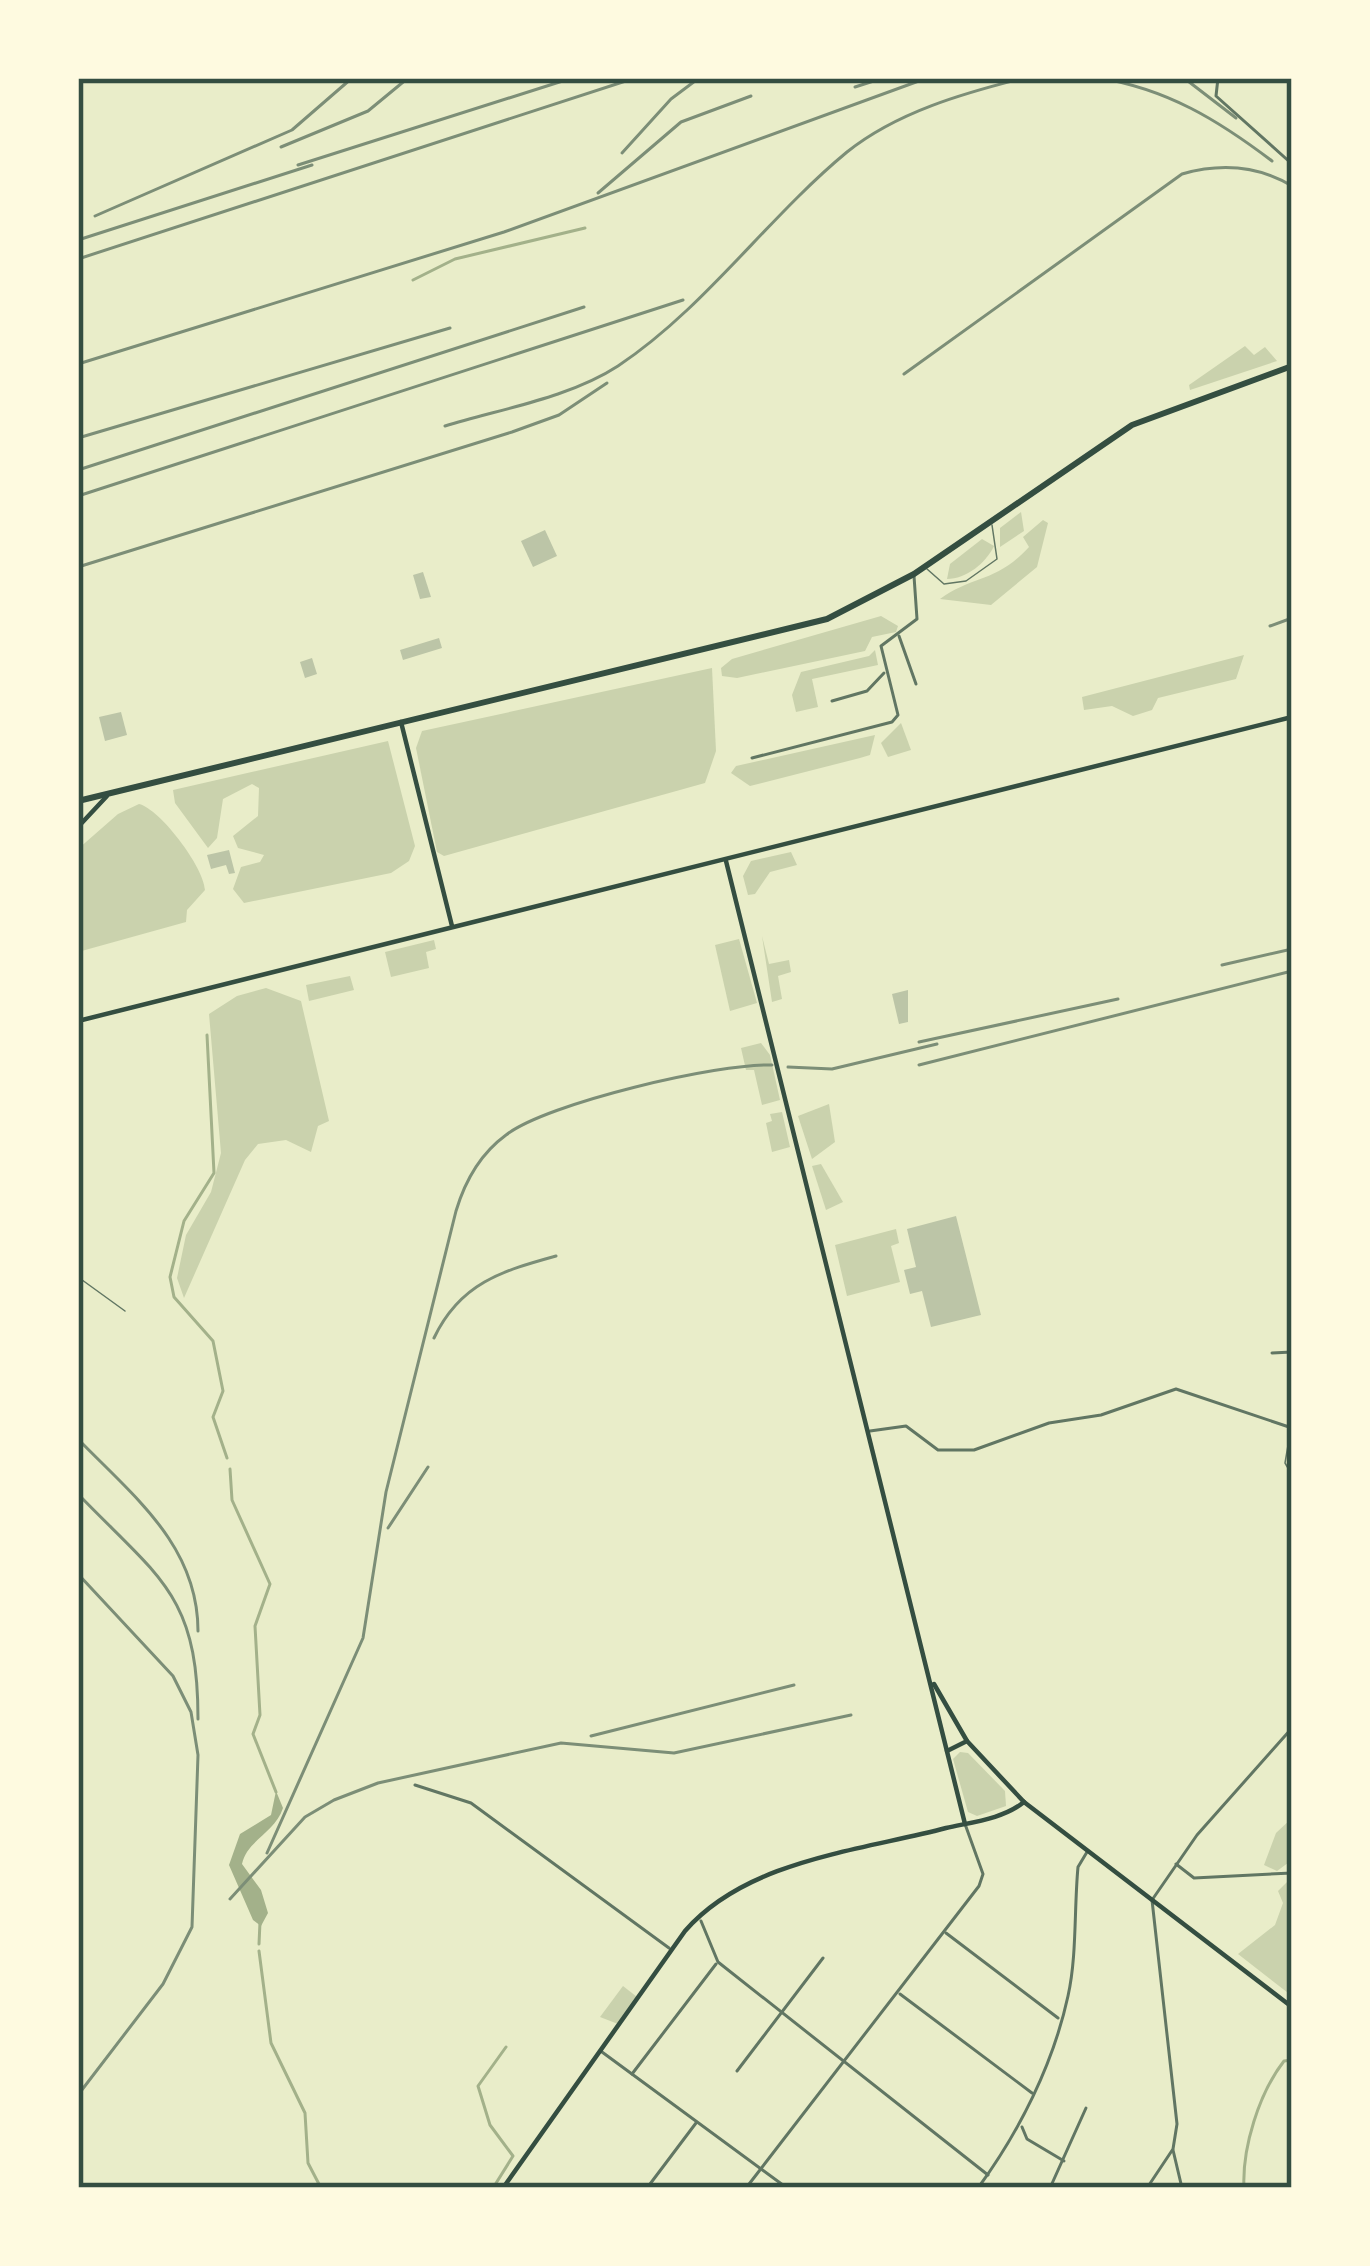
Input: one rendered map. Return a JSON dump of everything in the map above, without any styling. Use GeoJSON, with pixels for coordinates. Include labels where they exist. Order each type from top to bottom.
{"type":"FeatureCollection","features":[{"type":"Feature","properties":{"kind":"main road"},"geometry":{"type":"LineString","coordinates":[[79,826],[78,804],[111,792],[790,630],[844,612],[914,574],[1132,425],[1292,366]]}},
{"type":"Feature","properties":{"kind":"main road"},"geometry":{"type":"LineString","coordinates":[[78,1021],[1292,717]]}},
{"type":"Feature","properties":{"kind":"main road"},"geometry":{"type":"LineString","coordinates":[[401,722],[452,926]]}},
{"type":"Feature","properties":{"kind":"main road"},"geometry":{"type":"LineString","coordinates":[[79,826],[111,792]]}},
{"type":"Feature","properties":{"kind":"main road"},"geometry":{"type":"LineString","coordinates":[[726,861],[965,1824]]}},
{"type":"Feature","properties":{"kind":"main road"},"geometry":{"type":"LineString","coordinates":[[929,1674],[967,1741],[1024,1802],[1292,2007]]}},
{"type":"Feature","properties":{"kind":"main road"},"geometry":{"type":"LineString","coordinates":[[947,1750],[967,1741]]}},
{"type":"Feature","properties":{"kind":"main road"},"geometry":{"type":"LineString","coordinates":[[503,2188],[698,1916],[770,1874],[965,1824],[1024,1802]]}},
{"type":"Feature","properties":{"kind":"street"},"geometry":{"type":"LineString","coordinates":[[1218,78],[1216,95],[1292,164]]}},
{"type":"Feature","properties":{"kind":"street"},"geometry":{"type":"LineString","coordinates":[[752,758],[886,727],[898,715],[881,646],[917,619],[914,574]]}},
{"type":"Feature","properties":{"kind":"street"},"geometry":{"type":"LineString","coordinates":[[899,635],[916,684]]}},
{"type":"Feature","properties":{"kind":"street"},"geometry":{"type":"LineString","coordinates":[[832,701],[866,691],[886,672]]}},
{"type":"Feature","properties":{"kind":"street"},"geometry":{"type":"LineString","coordinates":[[1272,1353],[1292,1352]]}},
{"type":"Feature","properties":{"kind":"street"},"geometry":{"type":"LineString","coordinates":[[868,1431],[906,1426],[938,1450],[974,1450],[1049,1423],[1101,1415],[1168,1389],[1292,1428]]}},
{"type":"Feature","properties":{"kind":"street"},"geometry":{"type":"LineString","coordinates":[[1182,2188],[1173,2149],[1177,2124],[1152,1900],[1176,1864],[1292,1728]]}},
{"type":"Feature","properties":{"kind":"street"},"geometry":{"type":"LineString","coordinates":[[415,1785],[471,1803],[672,1950]]}},
{"type":"Feature","properties":{"kind":"street"},"geometry":{"type":"LineString","coordinates":[[746,2188],[944,1932],[983,1874],[965,1824]]}},
{"type":"Feature","properties":{"kind":"street"},"geometry":{"type":"LineString","coordinates":[[978,2188],[1021,2122],[1069,1994],[1078,1867],[1088,1851]]}},
{"type":"Feature","properties":{"kind":"street"},"geometry":{"type":"LineString","coordinates":[[1176,1864],[1194,1879],[1292,1873]]}},
{"type":"Feature","properties":{"kind":"street"},"geometry":{"type":"LineString","coordinates":[[698,1916],[718,1962],[988,2175]]}},
{"type":"Feature","properties":{"kind":"street"},"geometry":{"type":"LineString","coordinates":[[944,1932],[1060,2020]]}},
{"type":"Feature","properties":{"kind":"street"},"geometry":{"type":"LineString","coordinates":[[736,2071],[823,1958]]}},
{"type":"Feature","properties":{"kind":"street"},"geometry":{"type":"LineString","coordinates":[[632,2074],[718,1962]]}},
{"type":"Feature","properties":{"kind":"street"},"geometry":{"type":"LineString","coordinates":[[898,1992],[1033,2094]]}},
{"type":"Feature","properties":{"kind":"street"},"geometry":{"type":"LineString","coordinates":[[602,2052],[788,2188]]}},
{"type":"Feature","properties":{"kind":"street"},"geometry":{"type":"LineString","coordinates":[[1050,2188],[1066,2162],[1086,2108]]}},
{"type":"Feature","properties":{"kind":"street"},"geometry":{"type":"LineString","coordinates":[[646,2188],[697,2121]]}},
{"type":"Feature","properties":{"kind":"street"},"geometry":{"type":"LineString","coordinates":[[1021,2122],[1027,2139],[1066,2162]]}},
{"type":"Feature","properties":{"kind":"street"},"geometry":{"type":"LineString","coordinates":[[1147,2188],[1173,2149]]}},
{"type":"Feature","properties":{"kind":"lane"},"geometry":{"type":"LineString","coordinates":[[925,566],[935,579],[951,585],[983,570],[997,559],[991,520]]}},
{"type":"Feature","properties":{"kind":"lane"},"geometry":{"type":"LineString","coordinates":[[78,1277],[125,1311]]}},
{"type":"Feature","properties":{"kind":"lane"},"geometry":{"type":"LineString","coordinates":[[1292,1428],[1286,1463],[1292,1475]]}},
{"type":"Feature","properties":{"kind":"shaded area"},"geometry":{"type":"Polygon","coordinates":[[[1245,346],[1254,355],[1265,347],[1277,361],[1190,390],[1189,385],[1245,346]]]}},
{"type":"Feature","properties":{"kind":"shaded area"},"geometry":{"type":"Polygon","coordinates":[[[1021,512],[1024,531],[1000,547],[1000,528],[1021,512]]]}},
{"type":"Feature","properties":{"kind":"shaded area"},"geometry":{"type":"Polygon","coordinates":[[[1043,520],[1048,523],[1037,567],[991,605],[940,599],[1017,559],[1029,547],[1023,537],[1043,520]]]}},
{"type":"Feature","properties":{"kind":"shaded area"},"geometry":{"type":"Polygon","coordinates":[[[982,539],[994,546],[986,558],[968,573],[947,579],[950,564],[982,539]]]}},
{"type":"Feature","properties":{"kind":"shaded area"},"geometry":{"type":"Polygon","coordinates":[[[881,616],[898,626],[896,632],[872,637],[865,651],[737,678],[722,676],[721,668],[732,659],[881,616]]]}},
{"type":"Feature","properties":{"kind":"shaded area"},"geometry":{"type":"Polygon","coordinates":[[[875,650],[878,665],[812,679],[818,707],[796,712],[792,695],[801,672],[869,656],[875,650]]]}},
{"type":"Feature","properties":{"kind":"shaded area"},"geometry":{"type":"Polygon","coordinates":[[[1244,655],[1236,679],[1158,698],[1152,710],[1133,716],[1112,706],[1084,710],[1082,697],[1244,655]]]}},
{"type":"Feature","properties":{"kind":"shaded area"},"geometry":{"type":"Polygon","coordinates":[[[712,668],[716,751],[705,783],[444,856],[437,852],[416,748],[422,731],[712,668]]]}},
{"type":"Feature","properties":{"kind":"shaded area"},"geometry":{"type":"Polygon","coordinates":[[[901,723],[911,750],[888,757],[881,743],[901,723]]]}},
{"type":"Feature","properties":{"kind":"shaded area"},"geometry":{"type":"Polygon","coordinates":[[[875,735],[870,755],[860,758],[750,786],[731,773],[736,766],[875,735]]]}},
{"type":"Feature","properties":{"kind":"shaded area"},"geometry":{"type":"Polygon","coordinates":[[[388,741],[415,846],[409,861],[391,873],[244,903],[233,889],[241,867],[260,862],[264,855],[238,848],[233,836],[258,816],[259,788],[252,784],[223,799],[217,838],[208,848],[175,803],[173,790],[388,741]]]}},
{"type":"Feature","properties":{"kind":"shaded area"},"geometry":{"type":"Polygon","coordinates":[[[139,804],[180,840],[205,890],[187,910],[186,922],[78,952],[78,849],[118,814],[139,804]]]}},
{"type":"Feature","properties":{"kind":"shaded area"},"geometry":{"type":"Polygon","coordinates":[[[791,852],[797,865],[770,872],[755,894],[748,895],[743,876],[751,861],[791,852]]]}},
{"type":"Feature","properties":{"kind":"shaded area"},"geometry":{"type":"Polygon","coordinates":[[[762,936],[769,964],[789,960],[791,972],[778,976],[782,999],[772,1002],[762,936]]]}},
{"type":"Feature","properties":{"kind":"shaded area"},"geometry":{"type":"Polygon","coordinates":[[[739,939],[757,1003],[730,1011],[715,945],[739,939]]]}},
{"type":"Feature","properties":{"kind":"shaded area"},"geometry":{"type":"Polygon","coordinates":[[[434,940],[436,949],[426,952],[429,968],[391,977],[385,952],[434,940]]]}},
{"type":"Feature","properties":{"kind":"shaded area"},"geometry":{"type":"Polygon","coordinates":[[[350,976],[354,990],[309,1001],[306,985],[350,976]]]}},
{"type":"Feature","properties":{"kind":"shaded area"},"geometry":{"type":"Polygon","coordinates":[[[266,988],[301,1001],[329,1121],[318,1126],[311,1152],[286,1140],[258,1144],[245,1160],[184,1298],[177,1278],[186,1235],[211,1192],[221,1153],[209,1014],[237,996],[266,988]]]}},
{"type":"Feature","properties":{"kind":"shaded area"},"geometry":{"type":"Polygon","coordinates":[[[761,1043],[770,1055],[780,1100],[762,1105],[754,1070],[746,1070],[741,1048],[761,1043]]]}},
{"type":"Feature","properties":{"kind":"shaded area"},"geometry":{"type":"Polygon","coordinates":[[[829,1104],[835,1142],[812,1159],[798,1116],[829,1104]]]}},
{"type":"Feature","properties":{"kind":"shaded area"},"geometry":{"type":"Polygon","coordinates":[[[782,1112],[790,1147],[772,1152],[766,1123],[772,1121],[770,1114],[782,1112]]]}},
{"type":"Feature","properties":{"kind":"shaded area"},"geometry":{"type":"Polygon","coordinates":[[[821,1164],[843,1202],[826,1210],[812,1166],[821,1164]]]}},
{"type":"Feature","properties":{"kind":"shaded area"},"geometry":{"type":"Polygon","coordinates":[[[896,1229],[899,1243],[891,1246],[900,1282],[847,1296],[835,1245],[896,1229]]]}},
{"type":"Feature","properties":{"kind":"shaded area"},"geometry":{"type":"Polygon","coordinates":[[[960,1752],[968,1753],[1005,1791],[1006,1806],[977,1816],[968,1812],[953,1759],[960,1752]]]}},
{"type":"Feature","properties":{"kind":"shaded area"},"geometry":{"type":"Polygon","coordinates":[[[276,1791],[283,1808],[279,1817],[249,1849],[242,1864],[261,1890],[268,1913],[261,1926],[253,1920],[229,1865],[240,1834],[271,1815],[276,1791]]]}},
{"type":"Feature","properties":{"kind":"shaded area"},"geometry":{"type":"Polygon","coordinates":[[[1292,1818],[1292,1860],[1277,1871],[1264,1865],[1276,1833],[1292,1818]]]}},
{"type":"Feature","properties":{"kind":"shaded area"},"geometry":{"type":"Polygon","coordinates":[[[1288,1881],[1292,1996],[1238,1954],[1275,1925],[1283,1903],[1278,1891],[1288,1881]]]}},
{"type":"Feature","properties":{"kind":"shaded area"},"geometry":{"type":"Polygon","coordinates":[[[623,1986],[637,1997],[618,2024],[600,2017],[623,1986]]]}},
{"type":"Feature","properties":{"kind":"building"},"geometry":{"type":"Polygon","coordinates":[[[545,530],[557,556],[533,567],[521,541],[545,530]]]}},
{"type":"Feature","properties":{"kind":"building"},"geometry":{"type":"Polygon","coordinates":[[[423,572],[431,597],[420,599],[413,575],[423,572]]]}},
{"type":"Feature","properties":{"kind":"building"},"geometry":{"type":"Polygon","coordinates":[[[439,638],[442,648],[403,660],[400,650],[439,638]]]}},
{"type":"Feature","properties":{"kind":"building"},"geometry":{"type":"Polygon","coordinates":[[[312,658],[317,674],[305,678],[300,662],[312,658]]]}},
{"type":"Feature","properties":{"kind":"building"},"geometry":{"type":"Polygon","coordinates":[[[121,712],[127,735],[105,741],[99,717],[121,712]]]}},
{"type":"Feature","properties":{"kind":"building"},"geometry":{"type":"Polygon","coordinates":[[[229,850],[235,873],[229,874],[226,865],[211,869],[207,855],[229,850]]]}},
{"type":"Feature","properties":{"kind":"building"},"geometry":{"type":"Polygon","coordinates":[[[908,990],[908,1022],[899,1024],[892,994],[908,990]]]}},
{"type":"Feature","properties":{"kind":"building"},"geometry":{"type":"Polygon","coordinates":[[[956,1216],[981,1315],[931,1327],[922,1291],[910,1294],[904,1270],[916,1267],[907,1229],[956,1216]]]}},
{"type":"Feature","properties":{"kind":"waterway"},"geometry":{"type":"LineString","coordinates":[[413,280],[455,259],[585,228]]}},
{"type":"Feature","properties":{"kind":"waterway"},"geometry":{"type":"LineString","coordinates":[[207,1035],[214,1173],[184,1221],[170,1277],[174,1297],[213,1341],[223,1391],[213,1417],[227,1458]]}},
{"type":"Feature","properties":{"kind":"waterway"},"geometry":{"type":"LineString","coordinates":[[230,1469],[232,1500],[270,1584],[255,1626],[260,1715],[253,1734],[276,1792]]}},
{"type":"Feature","properties":{"kind":"waterway"},"geometry":{"type":"LineString","coordinates":[[259,1944],[260,1922]]}},
{"type":"Feature","properties":{"kind":"waterway"},"geometry":{"type":"LineString","coordinates":[[259,1951],[271,2043],[305,2113],[308,2163],[321,2188]]}},
{"type":"Feature","properties":{"kind":"waterway"},"geometry":{"type":"LineString","coordinates":[[493,2188],[513,2156],[490,2125],[478,2086],[506,2047]]}},
{"type":"Feature","properties":{"kind":"waterway"},"geometry":{"type":"LineString","coordinates":[[1244,2188],[1249,2139],[1260,2105],[1284,2061],[1292,2060]]}},
{"type":"Feature","properties":{"kind":"railway"},"geometry":{"type":"LineString","coordinates":[[95,216],[292,130],[352,78]]}},
{"type":"Feature","properties":{"kind":"railway"},"geometry":{"type":"LineString","coordinates":[[281,147],[368,111],[408,78]]}},
{"type":"Feature","properties":{"kind":"railway"},"geometry":{"type":"LineString","coordinates":[[298,165],[572,78]]}},
{"type":"Feature","properties":{"kind":"railway"},"geometry":{"type":"LineString","coordinates":[[78,259],[635,78]]}},
{"type":"Feature","properties":{"kind":"railway"},"geometry":{"type":"LineString","coordinates":[[622,153],[671,99],[699,78]]}},
{"type":"Feature","properties":{"kind":"railway"},"geometry":{"type":"LineString","coordinates":[[855,87],[883,78]]}},
{"type":"Feature","properties":{"kind":"railway"},"geometry":{"type":"LineString","coordinates":[[78,364],[504,232],[927,78]]}},
{"type":"Feature","properties":{"kind":"railway"},"geometry":{"type":"LineString","coordinates":[[445,426],[556,395],[618,366],[679,317],[818,178],[866,138],[932,106],[1024,78]]}},
{"type":"Feature","properties":{"kind":"railway"},"geometry":{"type":"LineString","coordinates":[[1099,78],[1191,108],[1272,161]]}},
{"type":"Feature","properties":{"kind":"railway"},"geometry":{"type":"LineString","coordinates":[[1184,78],[1236,118]]}},
{"type":"Feature","properties":{"kind":"railway"},"geometry":{"type":"LineString","coordinates":[[598,193],[681,122],[751,96]]}},
{"type":"Feature","properties":{"kind":"railway"},"geometry":{"type":"LineString","coordinates":[[78,240],[312,165]]}},
{"type":"Feature","properties":{"kind":"railway"},"geometry":{"type":"LineString","coordinates":[[904,374],[1182,174],[1238,168],[1292,186]]}},
{"type":"Feature","properties":{"kind":"railway"},"geometry":{"type":"LineString","coordinates":[[78,496],[683,300]]}},
{"type":"Feature","properties":{"kind":"railway"},"geometry":{"type":"LineString","coordinates":[[78,470],[584,307]]}},
{"type":"Feature","properties":{"kind":"railway"},"geometry":{"type":"LineString","coordinates":[[78,438],[450,328]]}},
{"type":"Feature","properties":{"kind":"railway"},"geometry":{"type":"LineString","coordinates":[[78,567],[512,432],[559,415],[607,383]]}},
{"type":"Feature","properties":{"kind":"railway"},"geometry":{"type":"LineString","coordinates":[[1270,626],[1292,618]]}},
{"type":"Feature","properties":{"kind":"railway"},"geometry":{"type":"LineString","coordinates":[[1222,965],[1292,949]]}},
{"type":"Feature","properties":{"kind":"railway"},"geometry":{"type":"LineString","coordinates":[[919,1065],[1292,971]]}},
{"type":"Feature","properties":{"kind":"railway"},"geometry":{"type":"LineString","coordinates":[[919,1042],[1118,999]]}},
{"type":"Feature","properties":{"kind":"railway"},"geometry":{"type":"LineString","coordinates":[[788,1067],[832,1069],[937,1044]]}},
{"type":"Feature","properties":{"kind":"railway"},"geometry":{"type":"LineString","coordinates":[[267,1853],[363,1638],[386,1492],[456,1211],[475,1169],[506,1135],[557,1110],[675,1078],[772,1065]]}},
{"type":"Feature","properties":{"kind":"railway"},"geometry":{"type":"LineString","coordinates":[[434,1338],[456,1304],[484,1282],[556,1256]]}},
{"type":"Feature","properties":{"kind":"railway"},"geometry":{"type":"LineString","coordinates":[[78,1439],[140,1502],[175,1547],[195,1600],[198,1631]]}},
{"type":"Feature","properties":{"kind":"railway"},"geometry":{"type":"LineString","coordinates":[[388,1528],[428,1467]]}},
{"type":"Feature","properties":{"kind":"railway"},"geometry":{"type":"LineString","coordinates":[[78,1494],[152,1569],[181,1615],[191,1643],[198,1719]]}},
{"type":"Feature","properties":{"kind":"railway"},"geometry":{"type":"LineString","coordinates":[[78,1574],[173,1676],[191,1712],[198,1755],[192,1927],[163,1984],[78,2095]]}},
{"type":"Feature","properties":{"kind":"railway"},"geometry":{"type":"LineString","coordinates":[[591,1736],[794,1685]]}},
{"type":"Feature","properties":{"kind":"railway"},"geometry":{"type":"LineString","coordinates":[[230,1899],[305,1817],[378,1783],[561,1743],[674,1753],[851,1715]]}}]}
